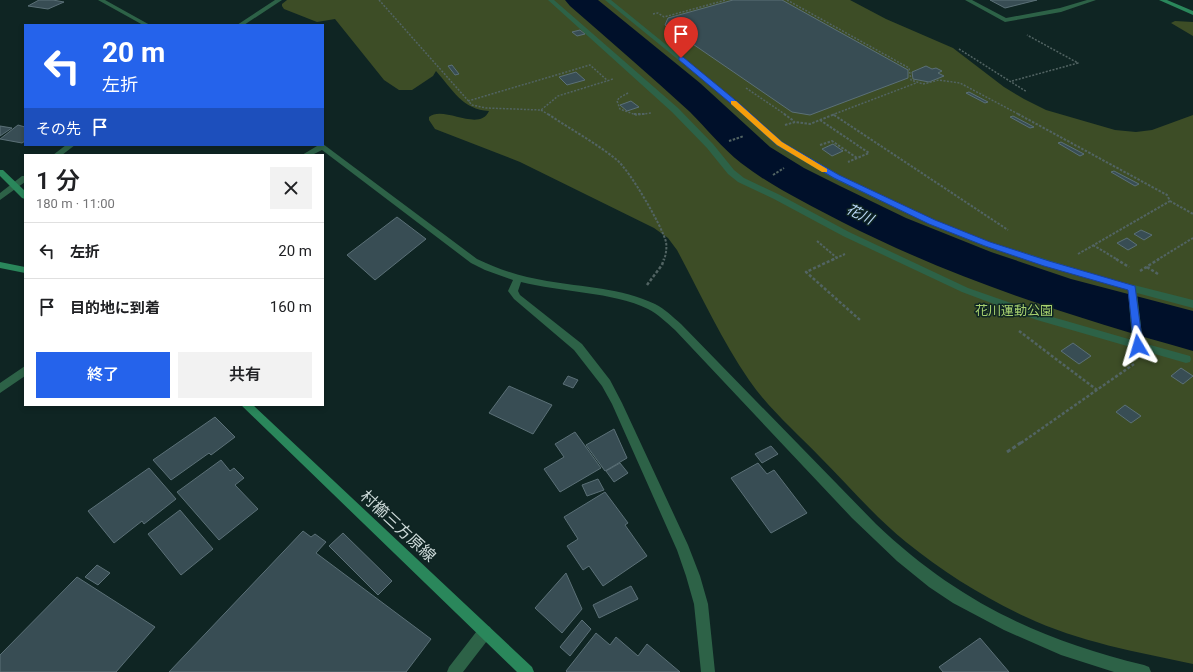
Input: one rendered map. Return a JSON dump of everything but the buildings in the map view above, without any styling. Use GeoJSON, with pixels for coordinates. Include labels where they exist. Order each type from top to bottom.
{"type":"FeatureCollection","features":[{"type":"Feature","properties":{"kind":"main road"},"geometry":{"type":"LineString","coordinates":[[1162,0],[1193,13]]}},
{"type":"Feature","properties":{"kind":"main road"},"geometry":{"type":"LineString","coordinates":[[0,172],[24,195]]}},
{"type":"Feature","properties":{"kind":"main road"},"geometry":{"type":"LineString","coordinates":[[0,265],[24,270]]}},
{"type":"Feature","properties":{"kind":"main road","name":"村櫛三方原線"},"geometry":{"type":"LineString","coordinates":[[247,406],[527,672]]}},
{"type":"Feature","properties":{"kind":"street"},"geometry":{"type":"LineString","coordinates":[[100,0],[145,24]]}},
{"type":"Feature","properties":{"kind":"street"},"geometry":{"type":"LineString","coordinates":[[242,24],[279,0]]}},
{"type":"Feature","properties":{"kind":"street"},"geometry":{"type":"LineString","coordinates":[[551,0],[634,73],[684,120],[710,146],[730,172],[741,180],[931,275],[998,303],[1040,317],[1138,342],[1186,359]]}},
{"type":"Feature","properties":{"kind":"street"},"geometry":{"type":"LineString","coordinates":[[608,0],[726,96],[780,144],[831,174],[932,222],[987,244],[1132,291],[1193,304]]}},
{"type":"Feature","properties":{"kind":"street"},"geometry":{"type":"LineString","coordinates":[[968,0],[1005,20],[1061,10],[1093,0]]}},
{"type":"Feature","properties":{"kind":"street"},"geometry":{"type":"LineString","coordinates":[[58,154],[70,146]]}},
{"type":"Feature","properties":{"kind":"street"},"geometry":{"type":"LineString","coordinates":[[308,154],[321,146],[474,261],[489,270],[518,279],[615,295],[636,300],[665,315],[862,520],[895,552],[934,582],[978,610],[1026,634],[1075,654],[1144,672]]}},
{"type":"Feature","properties":{"kind":"street"},"geometry":{"type":"LineString","coordinates":[[0,196],[24,179]]}},
{"type":"Feature","properties":{"kind":"street"},"geometry":{"type":"LineString","coordinates":[[518,279],[513,291],[578,347],[602,376],[617,404],[683,549],[693,576],[701,604],[708,672]]}},
{"type":"Feature","properties":{"kind":"street"},"geometry":{"type":"LineString","coordinates":[[1132,291],[1138,342]]}},
{"type":"Feature","properties":{"kind":"street"},"geometry":{"type":"LineString","coordinates":[[0,389],[24,371]]}},
{"type":"Feature","properties":{"kind":"street"},"geometry":{"type":"LineString","coordinates":[[454,672],[485,632]]}},
{"type":"Feature","properties":{"kind":"path"},"geometry":{"type":"LineString","coordinates":[[379,0],[472,105],[486,108],[542,110],[618,160],[627,170],[662,232],[666,243],[666,254],[662,265],[636,300]]}},
{"type":"Feature","properties":{"kind":"path"},"geometry":{"type":"LineString","coordinates":[[658,13],[664,17],[726,0]]}},
{"type":"Feature","properties":{"kind":"path"},"geometry":{"type":"LineString","coordinates":[[787,0],[909,68],[911,80],[916,83],[928,85],[939,80],[960,83],[1167,195],[1170,201],[1193,214]]}},
{"type":"Feature","properties":{"kind":"path"},"geometry":{"type":"LineString","coordinates":[[1012,80],[1078,63],[1026,34]]}},
{"type":"Feature","properties":{"kind":"path"},"geometry":{"type":"LineString","coordinates":[[959,49],[1012,80],[1028,92]]}},
{"type":"Feature","properties":{"kind":"path"},"geometry":{"type":"LineString","coordinates":[[468,102],[590,65],[608,81]]}},
{"type":"Feature","properties":{"kind":"path"},"geometry":{"type":"LineString","coordinates":[[542,110],[558,96],[634,73]]}},
{"type":"Feature","properties":{"kind":"path"},"geometry":{"type":"LineString","coordinates":[[790,123],[795,122],[810,124],[916,83]]}},
{"type":"Feature","properties":{"kind":"path"},"geometry":{"type":"LineString","coordinates":[[630,92],[619,98],[617,101],[620,109],[632,114],[647,114],[654,112]]}},
{"type":"Feature","properties":{"kind":"path"},"geometry":{"type":"LineString","coordinates":[[834,115],[1010,231]]}},
{"type":"Feature","properties":{"kind":"path"},"geometry":{"type":"LineString","coordinates":[[820,120],[869,153],[843,163]]}},
{"type":"Feature","properties":{"kind":"path"},"geometry":{"type":"LineString","coordinates":[[723,142],[751,134]]}},
{"type":"Feature","properties":{"kind":"path"},"geometry":{"type":"LineString","coordinates":[[817,146],[832,141],[857,158]]}},
{"type":"Feature","properties":{"kind":"path"},"geometry":{"type":"LineString","coordinates":[[770,176],[789,164]]}},
{"type":"Feature","properties":{"kind":"path"},"geometry":{"type":"LineString","coordinates":[[1073,257],[1170,201]]}},
{"type":"Feature","properties":{"kind":"path"},"geometry":{"type":"LineString","coordinates":[[1132,291],[1130,277],[1193,238]]}},
{"type":"Feature","properties":{"kind":"path"},"geometry":{"type":"LineString","coordinates":[[860,320],[806,272],[858,247],[863,242]]}},
{"type":"Feature","properties":{"kind":"path"},"geometry":{"type":"LineString","coordinates":[[1093,245],[1138,272]]}},
{"type":"Feature","properties":{"kind":"path"},"geometry":{"type":"LineString","coordinates":[[998,303],[996,313],[1097,390]]}},
{"type":"Feature","properties":{"kind":"path"},"geometry":{"type":"LineString","coordinates":[[1007,452],[1140,360],[1138,342]]}},
{"type":"Feature","properties":{"kind":"green space","name":"花川運動公園"},"geometry":{"type":"Polygon","coordinates":[[[287,0],[850,0],[886,19],[953,48],[1004,87],[1046,110],[1115,130],[1136,132],[1152,130],[1193,115],[1193,664],[1087,640],[1046,626],[994,601],[934,564],[883,522],[765,401],[749,380],[729,348],[677,250],[668,238],[654,228],[520,162],[435,129],[429,120],[429,117],[435,114],[478,120],[484,117],[489,111],[480,110],[465,103],[436,71],[433,76],[412,90],[399,90],[384,80],[335,19],[317,22],[284,9],[282,4],[287,0]]]}},
{"type":"Feature","properties":{"kind":"green space"},"geometry":{"type":"Polygon","coordinates":[[[1175,21],[1193,22],[1193,36],[1171,23],[1175,21]]]}},
{"type":"Feature","properties":{"kind":"water"},"geometry":{"type":"Polygon","coordinates":[[[831,186],[854,207],[848,212],[816,201],[813,194],[821,188],[831,186]]]}},
{"type":"Feature","properties":{"kind":"waterway","name":"花川"},"geometry":{"type":"LineString","coordinates":[[580,0],[709,110],[756,155],[801,183],[890,228],[974,264],[1061,294],[1193,331]]}},
{"type":"Feature","properties":{"kind":"slow traffic"},"geometry":{"type":"LineString","coordinates":[[734,102],[780,144],[825,170]]}},
{"type":"Feature","properties":{"kind":"route"},"geometry":{"type":"LineString","coordinates":[[681,58],[780,144],[837,177],[932,222],[987,244],[1047,264],[1132,288],[1138,346]]}}]}
